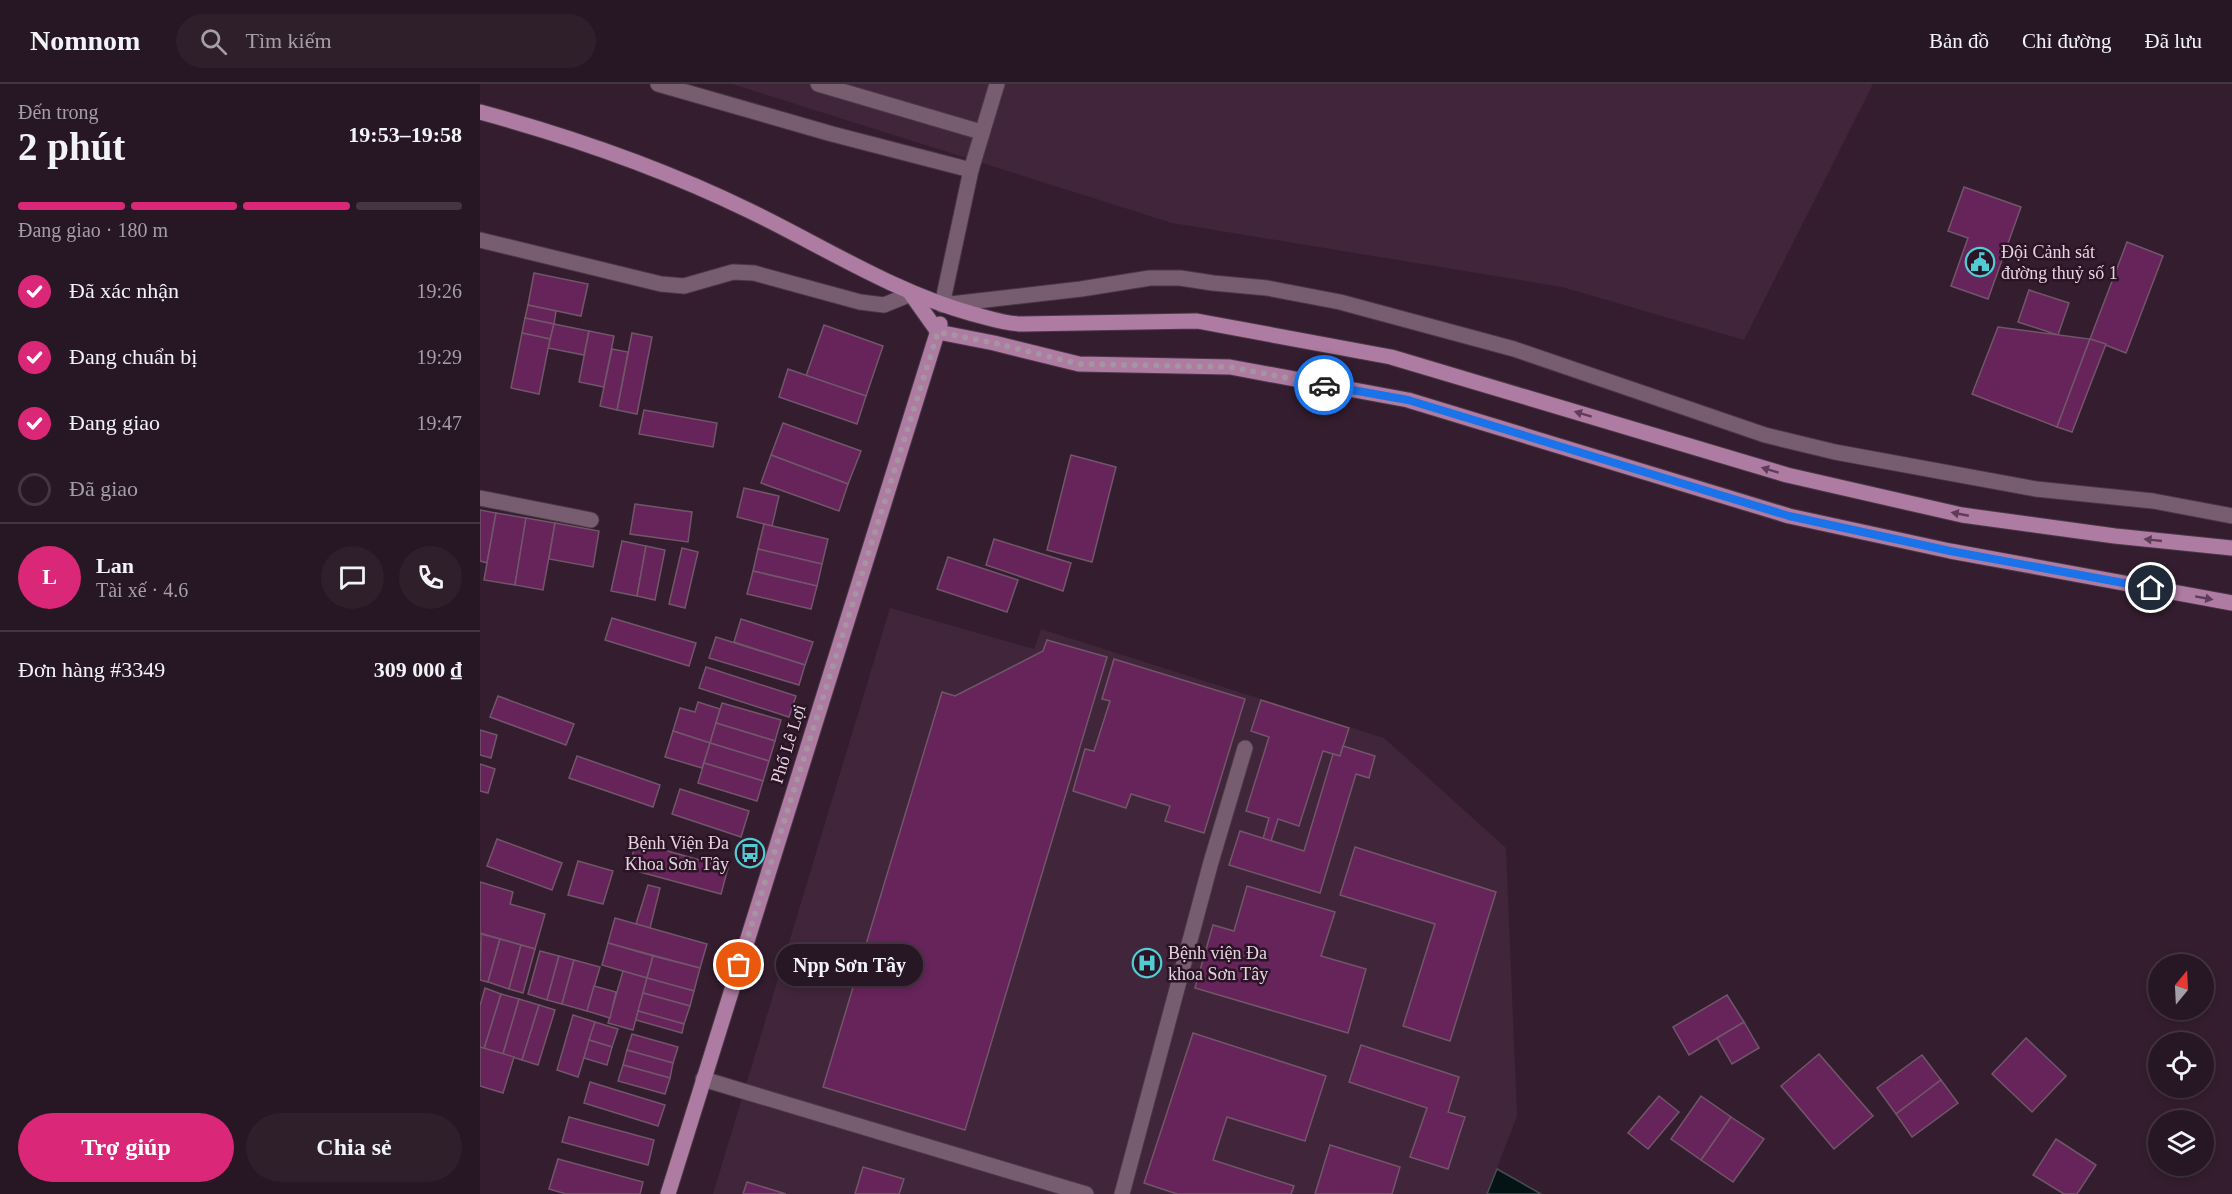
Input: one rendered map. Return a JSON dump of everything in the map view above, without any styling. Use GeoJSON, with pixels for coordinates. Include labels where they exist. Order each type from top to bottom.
{"type":"FeatureCollection","features":[{"type":"Feature","properties":{"kind":"main road"},"geometry":{"type":"LineString","coordinates":[[480,112],[543,129],[657,171],[748,210],[911,294],[942,305],[1013,324],[1197,321],[1391,357],[1787,475],[1962,515],[2115,536],[2232,548]]}},
{"type":"Feature","properties":{"kind":"main road"},"geometry":{"type":"LineString","coordinates":[[911,294],[938,332],[1079,364],[1230,367],[1408,400],[1789,516],[1950,551],[2232,603]]}},
{"type":"Feature","properties":{"kind":"main road","name":"Phố Lê Lợi"},"geometry":{"type":"LineString","coordinates":[[668,1194],[938,332],[942,305]]}},
{"type":"Feature","properties":{"kind":"street"},"geometry":{"type":"LineString","coordinates":[[658,84],[832,134],[971,170]]}},
{"type":"Feature","properties":{"kind":"street"},"geometry":{"type":"LineString","coordinates":[[818,84],[981,132]]}},
{"type":"Feature","properties":{"kind":"street"},"geometry":{"type":"LineString","coordinates":[[998,84],[981,132],[971,170],[942,305],[1081,289],[1150,278],[1180,278],[1267,288],[1340,302],[1514,350],[1765,435],[1835,452],[2036,489],[2153,501],[2232,516]]}},
{"type":"Feature","properties":{"kind":"street"},"geometry":{"type":"LineString","coordinates":[[480,240],[661,284],[684,286],[733,272],[754,273],[860,302],[884,305],[911,294]]}},
{"type":"Feature","properties":{"kind":"street"},"geometry":{"type":"LineString","coordinates":[[480,498],[591,520]]}},
{"type":"Feature","properties":{"kind":"street"},"geometry":{"type":"LineString","coordinates":[[1122,1194],[1208,874],[1245,748]]}},
{"type":"Feature","properties":{"kind":"street"},"geometry":{"type":"LineString","coordinates":[[703,1078],[1086,1194]]}},
{"type":"Feature","properties":{"kind":"shaded area"},"geometry":{"type":"Polygon","coordinates":[[[732,84],[1873,84],[1744,340],[1562,287],[1172,223],[732,84]]]}},
{"type":"Feature","properties":{"kind":"shaded area","name":"Bệnh viện Đa khoa Sơn Tây"},"geometry":{"type":"Polygon","coordinates":[[[890,608],[1034,649],[1041,629],[1384,738],[1506,848],[1517,1116],[1487,1194],[713,1194],[890,608]]]}},
{"type":"Feature","properties":{"kind":"shaded area"},"geometry":{"type":"Polygon","coordinates":[[[1497,1169],[1541,1194],[1487,1194],[1497,1169]]]}},
{"type":"Feature","properties":{"kind":"building","name":"Đội Cảnh sát đường thuỷ số 1"},"geometry":{"type":"Polygon","coordinates":[[[1964,187],[2021,207],[1988,299],[1951,286],[1968,238],[1948,231],[1964,187]]]}},
{"type":"Feature","properties":{"kind":"building"},"geometry":{"type":"Polygon","coordinates":[[[2127,242],[2163,256],[2126,353],[2090,339],[2127,242]]]}},
{"type":"Feature","properties":{"kind":"building"},"geometry":{"type":"Polygon","coordinates":[[[534,273],[588,284],[581,316],[528,305],[534,273]]]}},
{"type":"Feature","properties":{"kind":"building"},"geometry":{"type":"Polygon","coordinates":[[[2029,290],[2069,303],[2058,335],[2018,322],[2029,290]]]}},
{"type":"Feature","properties":{"kind":"building"},"geometry":{"type":"Polygon","coordinates":[[[528,305],[556,311],[554,324],[525,318],[528,305]]]}},
{"type":"Feature","properties":{"kind":"building"},"geometry":{"type":"Polygon","coordinates":[[[525,318],[554,324],[550,339],[522,333],[525,318]]]}},
{"type":"Feature","properties":{"kind":"building"},"geometry":{"type":"Polygon","coordinates":[[[554,324],[589,331],[584,355],[548,348],[554,324]]]}},
{"type":"Feature","properties":{"kind":"building"},"geometry":{"type":"Polygon","coordinates":[[[824,325],[883,346],[866,396],[806,376],[824,325]]]}},
{"type":"Feature","properties":{"kind":"building"},"geometry":{"type":"Polygon","coordinates":[[[1998,327],[2090,339],[2057,427],[1972,394],[1998,327]]]}},
{"type":"Feature","properties":{"kind":"building"},"geometry":{"type":"Polygon","coordinates":[[[589,331],[614,336],[604,387],[579,382],[589,331]]]}},
{"type":"Feature","properties":{"kind":"building"},"geometry":{"type":"Polygon","coordinates":[[[522,333],[550,339],[539,394],[511,388],[522,333]]]}},
{"type":"Feature","properties":{"kind":"building"},"geometry":{"type":"Polygon","coordinates":[[[632,333],[652,337],[637,414],[617,410],[632,333]]]}},
{"type":"Feature","properties":{"kind":"building"},"geometry":{"type":"Polygon","coordinates":[[[2090,339],[2106,344],[2072,432],[2057,427],[2090,339]]]}},
{"type":"Feature","properties":{"kind":"building"},"geometry":{"type":"Polygon","coordinates":[[[612,349],[628,352],[617,410],[600,406],[612,349]]]}},
{"type":"Feature","properties":{"kind":"building"},"geometry":{"type":"Polygon","coordinates":[[[788,369],[866,396],[857,424],[779,397],[788,369]]]}},
{"type":"Feature","properties":{"kind":"building"},"geometry":{"type":"Polygon","coordinates":[[[644,410],[717,423],[713,447],[639,434],[644,410]]]}},
{"type":"Feature","properties":{"kind":"building"},"geometry":{"type":"Polygon","coordinates":[[[783,423],[861,451],[848,484],[771,455],[783,423]]]}},
{"type":"Feature","properties":{"kind":"building"},"geometry":{"type":"Polygon","coordinates":[[[771,455],[848,484],[839,511],[761,483],[771,455]]]}},
{"type":"Feature","properties":{"kind":"building"},"geometry":{"type":"Polygon","coordinates":[[[1071,455],[1116,467],[1092,562],[1047,550],[1071,455]]]}},
{"type":"Feature","properties":{"kind":"building"},"geometry":{"type":"Polygon","coordinates":[[[744,488],[779,496],[772,526],[737,517],[744,488]]]}},
{"type":"Feature","properties":{"kind":"building"},"geometry":{"type":"Polygon","coordinates":[[[635,504],[692,512],[688,542],[630,534],[635,504]]]}},
{"type":"Feature","properties":{"kind":"building"},"geometry":{"type":"Polygon","coordinates":[[[480,510],[496,513],[487,563],[480,561],[480,510]]]}},
{"type":"Feature","properties":{"kind":"building"},"geometry":{"type":"Polygon","coordinates":[[[496,513],[526,518],[515,585],[484,580],[496,513]]]}},
{"type":"Feature","properties":{"kind":"building"},"geometry":{"type":"Polygon","coordinates":[[[526,518],[555,523],[543,590],[515,585],[526,518]]]}},
{"type":"Feature","properties":{"kind":"building"},"geometry":{"type":"Polygon","coordinates":[[[555,523],[599,531],[593,567],[549,559],[555,523]]]}},
{"type":"Feature","properties":{"kind":"building"},"geometry":{"type":"Polygon","coordinates":[[[764,524],[828,539],[822,564],[758,549],[764,524]]]}},
{"type":"Feature","properties":{"kind":"building"},"geometry":{"type":"Polygon","coordinates":[[[994,539],[1071,563],[1063,591],[986,565],[994,539]]]}},
{"type":"Feature","properties":{"kind":"building"},"geometry":{"type":"Polygon","coordinates":[[[622,541],[646,546],[637,596],[611,591],[622,541]]]}},
{"type":"Feature","properties":{"kind":"building"},"geometry":{"type":"Polygon","coordinates":[[[646,546],[665,550],[655,600],[637,596],[646,546]]]}},
{"type":"Feature","properties":{"kind":"building"},"geometry":{"type":"Polygon","coordinates":[[[682,548],[698,552],[685,608],[669,604],[682,548]]]}},
{"type":"Feature","properties":{"kind":"building"},"geometry":{"type":"Polygon","coordinates":[[[758,549],[822,564],[817,586],[753,571],[758,549]]]}},
{"type":"Feature","properties":{"kind":"building"},"geometry":{"type":"Polygon","coordinates":[[[948,557],[1018,580],[1007,612],[937,589],[948,557]]]}},
{"type":"Feature","properties":{"kind":"building"},"geometry":{"type":"Polygon","coordinates":[[[753,571],[817,586],[811,609],[747,594],[753,571]]]}},
{"type":"Feature","properties":{"kind":"building"},"geometry":{"type":"Polygon","coordinates":[[[612,618],[696,643],[689,666],[605,640],[612,618]]]}},
{"type":"Feature","properties":{"kind":"building"},"geometry":{"type":"Polygon","coordinates":[[[741,619],[813,642],[805,665],[734,642],[741,619]]]}},
{"type":"Feature","properties":{"kind":"building"},"geometry":{"type":"Polygon","coordinates":[[[716,637],[805,665],[799,685],[709,658],[716,637]]]}},
{"type":"Feature","properties":{"kind":"building"},"geometry":{"type":"Polygon","coordinates":[[[1047,640],[1107,657],[965,1130],[823,1087],[942,692],[955,696],[1043,651],[1047,640]]]}},
{"type":"Feature","properties":{"kind":"building"},"geometry":{"type":"Polygon","coordinates":[[[1114,659],[1245,699],[1204,833],[1165,821],[1170,806],[1131,794],[1126,808],[1073,791],[1085,749],[1094,751],[1110,701],[1102,699],[1114,659]]]}},
{"type":"Feature","properties":{"kind":"building"},"geometry":{"type":"Polygon","coordinates":[[[706,667],[796,696],[789,717],[699,688],[706,667]]]}},
{"type":"Feature","properties":{"kind":"building"},"geometry":{"type":"Polygon","coordinates":[[[498,696],[574,724],[566,745],[490,717],[498,696]]]}},
{"type":"Feature","properties":{"kind":"building"},"geometry":{"type":"Polygon","coordinates":[[[1261,700],[1349,728],[1340,756],[1323,751],[1299,826],[1278,819],[1271,841],[1263,839],[1269,818],[1246,811],[1269,737],[1251,731],[1261,700]]]}},
{"type":"Feature","properties":{"kind":"building"},"geometry":{"type":"Polygon","coordinates":[[[698,702],[720,709],[710,743],[673,731],[680,708],[695,712],[698,702]]]}},
{"type":"Feature","properties":{"kind":"building"},"geometry":{"type":"Polygon","coordinates":[[[722,703],[781,720],[775,741],[716,723],[722,703]]]}},
{"type":"Feature","properties":{"kind":"building"},"geometry":{"type":"Polygon","coordinates":[[[716,723],[775,741],[769,761],[710,743],[716,723]]]}},
{"type":"Feature","properties":{"kind":"building"},"geometry":{"type":"Polygon","coordinates":[[[480,730],[497,735],[491,758],[480,755],[480,730]]]}},
{"type":"Feature","properties":{"kind":"building"},"geometry":{"type":"Polygon","coordinates":[[[673,731],[710,743],[702,768],[665,757],[673,731]]]}},
{"type":"Feature","properties":{"kind":"building"},"geometry":{"type":"Polygon","coordinates":[[[710,743],[769,761],[763,781],[704,763],[710,743]]]}},
{"type":"Feature","properties":{"kind":"building"},"geometry":{"type":"Polygon","coordinates":[[[1343,746],[1375,756],[1369,778],[1356,774],[1320,893],[1229,865],[1240,831],[1304,851],[1333,754],[1340,756],[1343,746]]]}},
{"type":"Feature","properties":{"kind":"building"},"geometry":{"type":"Polygon","coordinates":[[[577,756],[660,785],[653,807],[569,778],[577,756]]]}},
{"type":"Feature","properties":{"kind":"building"},"geometry":{"type":"Polygon","coordinates":[[[704,763],[763,781],[757,801],[698,783],[704,763]]]}},
{"type":"Feature","properties":{"kind":"building"},"geometry":{"type":"Polygon","coordinates":[[[480,764],[495,769],[488,793],[480,791],[480,764]]]}},
{"type":"Feature","properties":{"kind":"building"},"geometry":{"type":"Polygon","coordinates":[[[680,789],[749,811],[741,837],[672,814],[680,789]]]}},
{"type":"Feature","properties":{"kind":"building"},"geometry":{"type":"Polygon","coordinates":[[[497,839],[562,863],[552,890],[487,866],[497,839]]]}},
{"type":"Feature","properties":{"kind":"building"},"geometry":{"type":"Polygon","coordinates":[[[636,842],[728,868],[721,894],[629,869],[636,842]]]}},
{"type":"Feature","properties":{"kind":"building"},"geometry":{"type":"Polygon","coordinates":[[[1355,847],[1496,892],[1450,1041],[1403,1026],[1435,924],[1340,895],[1355,847]]]}},
{"type":"Feature","properties":{"kind":"building"},"geometry":{"type":"Polygon","coordinates":[[[578,861],[613,871],[603,904],[568,895],[578,861]]]}},
{"type":"Feature","properties":{"kind":"building"},"geometry":{"type":"Polygon","coordinates":[[[480,882],[513,892],[510,904],[545,914],[535,949],[480,933],[480,882]]]}},
{"type":"Feature","properties":{"kind":"building"},"geometry":{"type":"Polygon","coordinates":[[[648,885],[660,888],[650,928],[636,924],[648,885]]]}},
{"type":"Feature","properties":{"kind":"building"},"geometry":{"type":"Polygon","coordinates":[[[1247,886],[1335,912],[1321,956],[1366,969],[1348,1033],[1195,988],[1213,925],[1234,931],[1247,886]]]}},
{"type":"Feature","properties":{"kind":"building"},"geometry":{"type":"Polygon","coordinates":[[[615,918],[707,944],[700,968],[608,943],[615,918]]]}},
{"type":"Feature","properties":{"kind":"building"},"geometry":{"type":"Polygon","coordinates":[[[481,934],[500,939],[488,982],[480,980],[481,934]]]}},
{"type":"Feature","properties":{"kind":"building"},"geometry":{"type":"Polygon","coordinates":[[[500,939],[521,945],[509,989],[488,982],[500,939]]]}},
{"type":"Feature","properties":{"kind":"building"},"geometry":{"type":"Polygon","coordinates":[[[608,943],[653,956],[647,978],[602,965],[608,943]]]}},
{"type":"Feature","properties":{"kind":"building"},"geometry":{"type":"Polygon","coordinates":[[[521,945],[535,949],[523,993],[509,989],[521,945]]]}},
{"type":"Feature","properties":{"kind":"building"},"geometry":{"type":"Polygon","coordinates":[[[540,951],[559,956],[547,1000],[528,994],[540,951]]]}},
{"type":"Feature","properties":{"kind":"building"},"geometry":{"type":"Polygon","coordinates":[[[559,956],[574,960],[562,1004],[547,1000],[559,956]]]}},
{"type":"Feature","properties":{"kind":"building"},"geometry":{"type":"Polygon","coordinates":[[[653,956],[700,968],[694,991],[647,978],[653,956]]]}},
{"type":"Feature","properties":{"kind":"building"},"geometry":{"type":"Polygon","coordinates":[[[574,960],[600,967],[587,1011],[562,1004],[574,960]]]}},
{"type":"Feature","properties":{"kind":"building"},"geometry":{"type":"Polygon","coordinates":[[[623,971],[647,978],[633,1030],[608,1023],[623,971]]]}},
{"type":"Feature","properties":{"kind":"building"},"geometry":{"type":"Polygon","coordinates":[[[647,978],[694,991],[690,1006],[643,993],[647,978]]]}},
{"type":"Feature","properties":{"kind":"building"},"geometry":{"type":"Polygon","coordinates":[[[594,986],[616,992],[610,1018],[587,1011],[594,986]]]}},
{"type":"Feature","properties":{"kind":"building"},"geometry":{"type":"Polygon","coordinates":[[[485,988],[501,994],[484,1049],[480,1047],[480,1006],[485,988]]]}},
{"type":"Feature","properties":{"kind":"building"},"geometry":{"type":"Polygon","coordinates":[[[643,993],[690,1006],[684,1024],[638,1011],[643,993]]]}},
{"type":"Feature","properties":{"kind":"building"},"geometry":{"type":"Polygon","coordinates":[[[501,994],[519,999],[503,1054],[484,1049],[501,994]]]}},
{"type":"Feature","properties":{"kind":"building"},"geometry":{"type":"Polygon","coordinates":[[[1727,995],[1744,1022],[1689,1055],[1673,1027],[1727,995]]]}},
{"type":"Feature","properties":{"kind":"building"},"geometry":{"type":"Polygon","coordinates":[[[519,999],[539,1005],[522,1060],[503,1054],[519,999]]]}},
{"type":"Feature","properties":{"kind":"building"},"geometry":{"type":"Polygon","coordinates":[[[539,1005],[555,1010],[538,1065],[522,1060],[539,1005]]]}},
{"type":"Feature","properties":{"kind":"building"},"geometry":{"type":"Polygon","coordinates":[[[638,1011],[684,1024],[682,1033],[636,1020],[638,1011]]]}},
{"type":"Feature","properties":{"kind":"building"},"geometry":{"type":"Polygon","coordinates":[[[573,1015],[595,1022],[578,1077],[557,1070],[573,1015]]]}},
{"type":"Feature","properties":{"kind":"building"},"geometry":{"type":"Polygon","coordinates":[[[595,1022],[618,1029],[612,1047],[589,1040],[595,1022]]]}},
{"type":"Feature","properties":{"kind":"building"},"geometry":{"type":"Polygon","coordinates":[[[1744,1022],[1759,1048],[1732,1064],[1717,1038],[1744,1022]]]}},
{"type":"Feature","properties":{"kind":"building"},"geometry":{"type":"Polygon","coordinates":[[[1193,1033],[1326,1076],[1305,1141],[1227,1117],[1213,1160],[1294,1186],[1291,1194],[1177,1194],[1144,1183],[1193,1033]]]}},
{"type":"Feature","properties":{"kind":"building"},"geometry":{"type":"Polygon","coordinates":[[[632,1034],[678,1047],[673,1063],[627,1050],[632,1034]]]}},
{"type":"Feature","properties":{"kind":"building"},"geometry":{"type":"Polygon","coordinates":[[[2026,1038],[2066,1076],[2032,1112],[1992,1074],[2026,1038]]]}},
{"type":"Feature","properties":{"kind":"building"},"geometry":{"type":"Polygon","coordinates":[[[589,1040],[612,1047],[607,1065],[584,1058],[589,1040]]]}},
{"type":"Feature","properties":{"kind":"building"},"geometry":{"type":"Polygon","coordinates":[[[1361,1045],[1459,1077],[1448,1112],[1465,1117],[1448,1169],[1410,1157],[1427,1108],[1349,1082],[1361,1045]]]}},
{"type":"Feature","properties":{"kind":"building"},"geometry":{"type":"Polygon","coordinates":[[[480,1047],[514,1057],[503,1093],[480,1086],[480,1047]]]}},
{"type":"Feature","properties":{"kind":"building"},"geometry":{"type":"Polygon","coordinates":[[[627,1050],[673,1063],[670,1078],[623,1065],[627,1050]]]}},
{"type":"Feature","properties":{"kind":"building"},"geometry":{"type":"Polygon","coordinates":[[[1819,1054],[1873,1116],[1834,1149],[1781,1086],[1819,1054]]]}},
{"type":"Feature","properties":{"kind":"building"},"geometry":{"type":"Polygon","coordinates":[[[1922,1055],[1941,1080],[1896,1114],[1877,1088],[1922,1055]]]}},
{"type":"Feature","properties":{"kind":"building"},"geometry":{"type":"Polygon","coordinates":[[[623,1065],[670,1078],[665,1094],[618,1081],[623,1065]]]}},
{"type":"Feature","properties":{"kind":"building"},"geometry":{"type":"Polygon","coordinates":[[[1941,1080],[1958,1103],[1912,1137],[1896,1114],[1941,1080]]]}},
{"type":"Feature","properties":{"kind":"building"},"geometry":{"type":"Polygon","coordinates":[[[590,1082],[665,1105],[658,1126],[584,1103],[590,1082]]]}},
{"type":"Feature","properties":{"kind":"building"},"geometry":{"type":"Polygon","coordinates":[[[1659,1096],[1679,1112],[1648,1149],[1628,1133],[1659,1096]]]}},
{"type":"Feature","properties":{"kind":"building"},"geometry":{"type":"Polygon","coordinates":[[[1701,1096],[1731,1117],[1701,1160],[1671,1139],[1701,1096]]]}},
{"type":"Feature","properties":{"kind":"building"},"geometry":{"type":"Polygon","coordinates":[[[569,1117],[654,1140],[648,1165],[562,1142],[569,1117]]]}},
{"type":"Feature","properties":{"kind":"building"},"geometry":{"type":"Polygon","coordinates":[[[1731,1117],[1764,1139],[1733,1182],[1701,1160],[1731,1117]]]}},
{"type":"Feature","properties":{"kind":"building"},"geometry":{"type":"Polygon","coordinates":[[[2056,1139],[2096,1165],[2077,1194],[2064,1194],[2033,1175],[2056,1139]]]}},
{"type":"Feature","properties":{"kind":"building"},"geometry":{"type":"Polygon","coordinates":[[[1330,1145],[1400,1167],[1392,1194],[1315,1194],[1330,1145]]]}},
{"type":"Feature","properties":{"kind":"building"},"geometry":{"type":"Polygon","coordinates":[[[558,1159],[643,1182],[640,1194],[566,1194],[549,1189],[558,1159]]]}},
{"type":"Feature","properties":{"kind":"building"},"geometry":{"type":"Polygon","coordinates":[[[863,1167],[904,1179],[899,1194],[855,1194],[863,1167]]]}},
{"type":"Feature","properties":{"kind":"building"},"geometry":{"type":"Polygon","coordinates":[[[747,1182],[786,1194],[743,1194],[747,1182]]]}},
{"type":"Feature","properties":{"kind":"way so far"},"geometry":{"type":"LineString","coordinates":[[739,965],[938,332],[1079,364],[1230,367],[1324,385]]}},
{"type":"Feature","properties":{"kind":"place","name":"Đội Cảnh sát đường thuỷ số 1"},"geometry":{"type":"Point","coordinates":[1980,262]}},
{"type":"Feature","properties":{"kind":"place","name":"Bệnh Viện Đa Khoa Sơn Tây"},"geometry":{"type":"Point","coordinates":[750,853]}},
{"type":"Feature","properties":{"kind":"place","name":"Bệnh viện Đa khoa Sơn Tây"},"geometry":{"type":"Point","coordinates":[1147,963]}},
{"type":"Feature","properties":{"kind":"place","name":"Npp Sơn Tây"},"geometry":{"type":"Point","coordinates":[739,965]}},
{"type":"Feature","properties":{"kind":"route"},"geometry":{"type":"LineString","coordinates":[[1324,385],[1408,400],[1789,516],[1950,551],[2151,588]]}}]}
